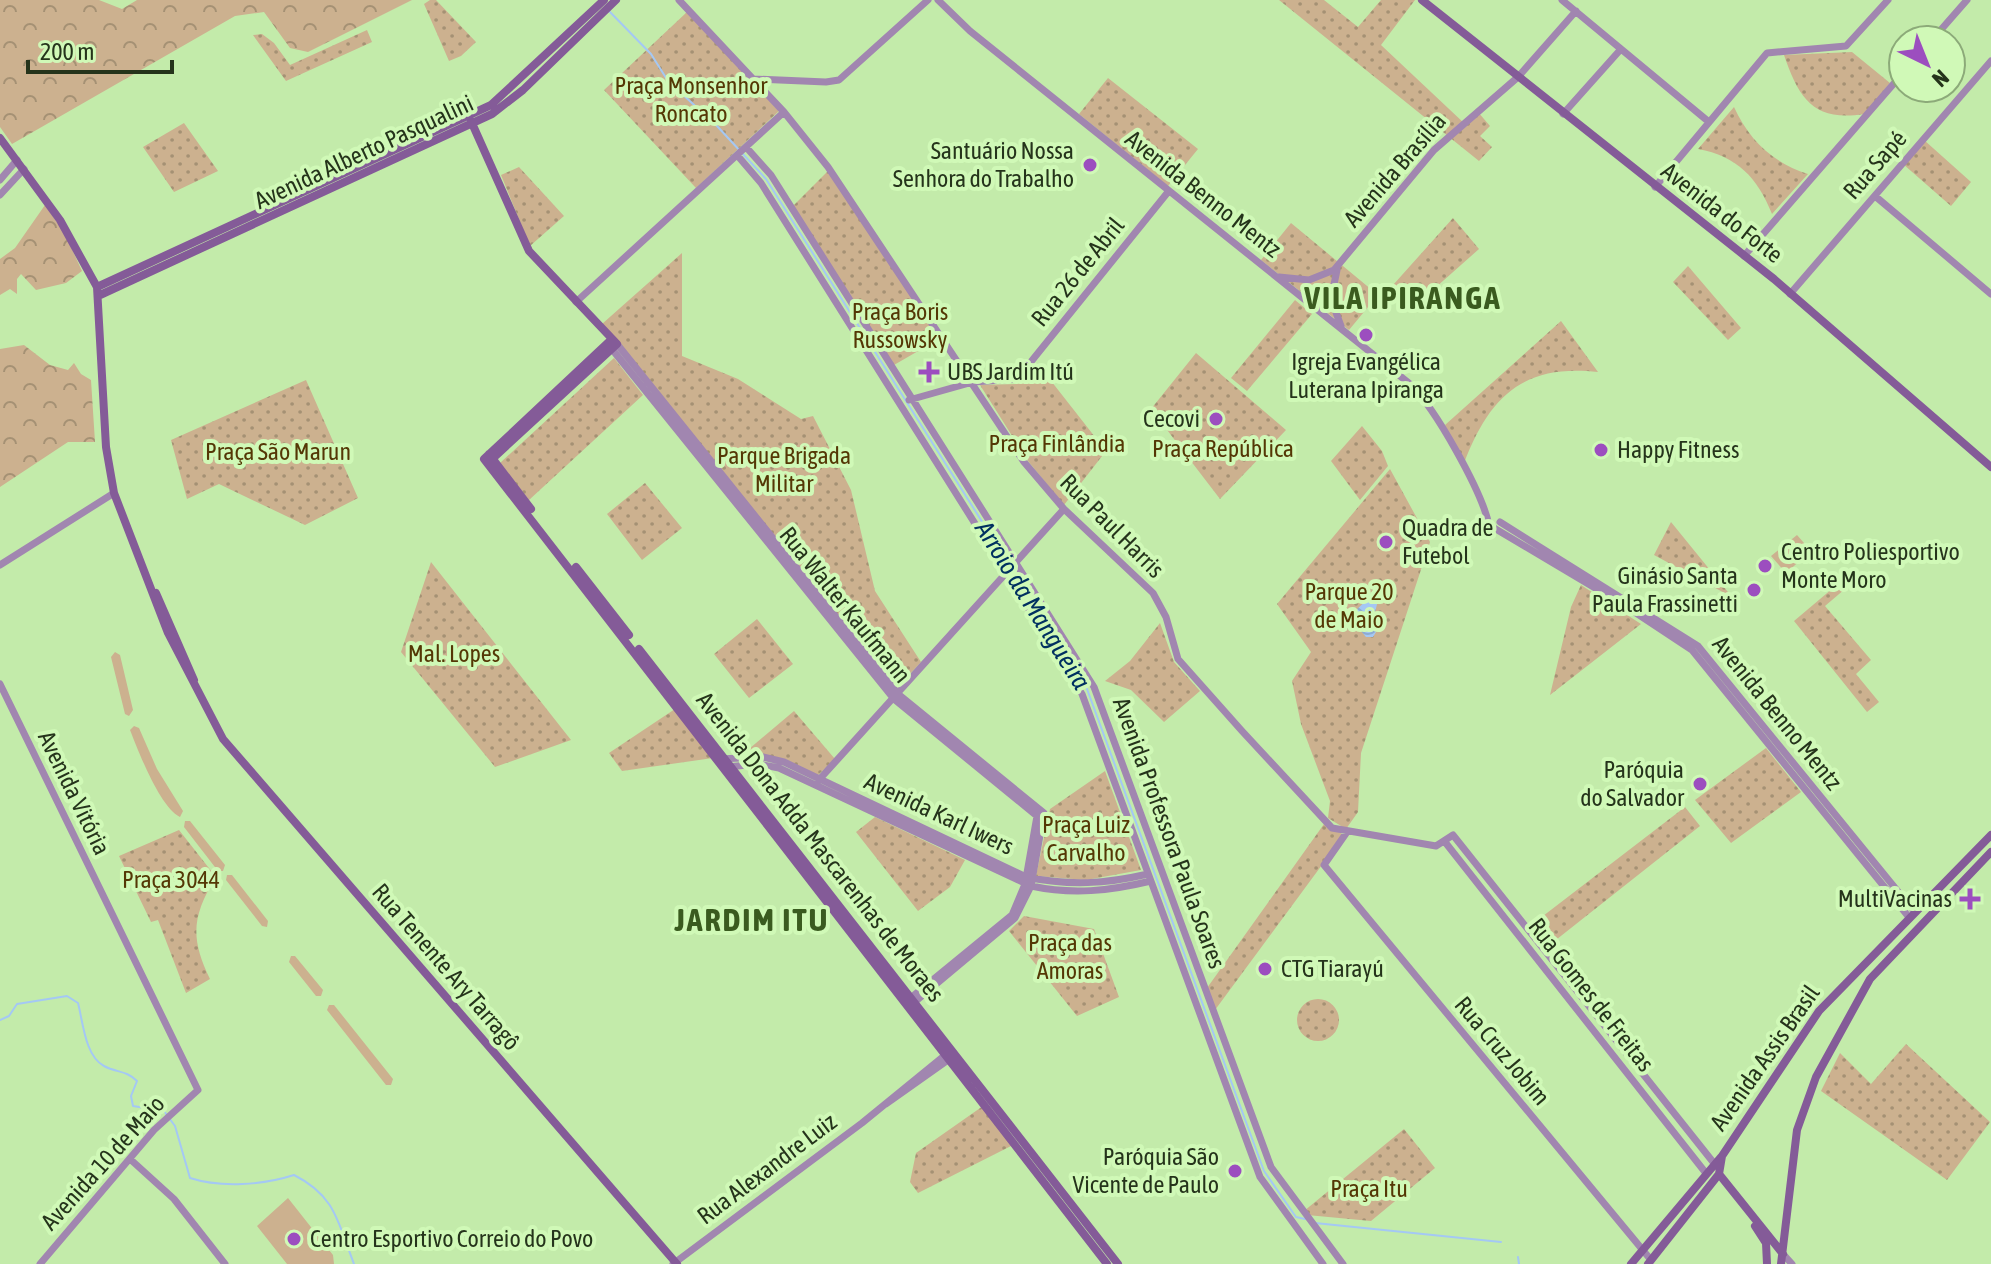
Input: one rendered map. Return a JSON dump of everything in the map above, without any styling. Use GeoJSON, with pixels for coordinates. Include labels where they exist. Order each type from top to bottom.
{"type":"FeatureCollection","features":[{"type":"Feature","properties":{"kind":"main road","name":"Avenida Alberto Pasqualini"},"geometry":{"type":"LineString","coordinates":[[471,121],[495,103],[604,0]]}},
{"type":"Feature","properties":{"kind":"main road","name":"Avenida Alberto Pasqualini"},"geometry":{"type":"LineString","coordinates":[[98,292],[496,112],[616,0]]}},
{"type":"Feature","properties":{"kind":"main road","name":"Avenida do Forte"},"geometry":{"type":"LineString","coordinates":[[1422,0],[1744,256],[1991,467]]}},
{"type":"Feature","properties":{"kind":"main road","name":"Rua Walter Kaufmann"},"geometry":{"type":"LineString","coordinates":[[471,121],[529,251],[612,344]]}},
{"type":"Feature","properties":{"kind":"main road","name":"Rua Tenente Ary Tarragô"},"geometry":{"type":"LineString","coordinates":[[0,138],[68,232],[98,292],[106,447],[114,493],[168,633],[223,739],[675,1263]]}},
{"type":"Feature","properties":{"kind":"main road","name":"Avenida Dona Adda Mascarenhas de Moraes"},"geometry":{"type":"LineString","coordinates":[[612,344],[488,459],[1118,1264]]}},
{"type":"Feature","properties":{"kind":"main road","name":"Avenida Assis Brasil"},"geometry":{"type":"LineString","coordinates":[[1719,1174],[1722,1156],[1797,1038],[1842,984],[1991,835]]}},
{"type":"Feature","properties":{"kind":"main road","name":"Avenida Assis Brasil"},"geometry":{"type":"LineString","coordinates":[[1782,1259],[1797,1130],[1816,1077],[1870,979],[1990,854]]}},
{"type":"Feature","properties":{"kind":"main road","name":"Avenida Dona Adda Mascarenhas de Moraes"},"geometry":{"type":"LineString","coordinates":[[952,1053],[1107,1264]]}},
{"type":"Feature","properties":{"kind":"main road"},"geometry":{"type":"LineString","coordinates":[[1631,1264],[1713,1162],[1722,1156]]}},
{"type":"Feature","properties":{"kind":"main road"},"geometry":{"type":"LineString","coordinates":[[1650,1262],[1719,1174],[1773,1240],[1782,1259]]}},
{"type":"Feature","properties":{"kind":"main road"},"geometry":{"type":"LineString","coordinates":[[1750,1215],[1766,1243],[1768,1264]]}},
{"type":"Feature","properties":{"kind":"main road"},"geometry":{"type":"LineString","coordinates":[[1768,1264],[1773,1240]]}},
{"type":"Feature","properties":{"kind":"street","name":"Rua Paul Harris"},"geometry":{"type":"LineString","coordinates":[[679,0],[784,112],[828,167],[1024,462],[1064,509],[1153,593],[1166,617],[1178,659],[1324,822],[1347,832]]}},
{"type":"Feature","properties":{"kind":"street"},"geometry":{"type":"LineString","coordinates":[[753,79],[835,81],[928,0]]}},
{"type":"Feature","properties":{"kind":"street","name":"Avenida Benno Mentz"},"geometry":{"type":"LineString","coordinates":[[938,0],[970,31],[1424,398],[1491,516],[1489,525],[1499,524],[1692,650],[1785,758],[1910,913]]}},
{"type":"Feature","properties":{"kind":"street"},"geometry":{"type":"LineString","coordinates":[[1562,0],[1709,122]]}},
{"type":"Feature","properties":{"kind":"street"},"geometry":{"type":"LineString","coordinates":[[1655,187],[1767,53],[1850,44],[1888,0]]}},
{"type":"Feature","properties":{"kind":"street"},"geometry":{"type":"LineString","coordinates":[[1946,24],[1967,0]]}},
{"type":"Feature","properties":{"kind":"street","name":"Avenida Brasília"},"geometry":{"type":"LineString","coordinates":[[1270,272],[1288,280],[1309,280],[1320,278],[1343,261],[1434,150],[1518,77],[1576,11]]}},
{"type":"Feature","properties":{"kind":"street"},"geometry":{"type":"LineString","coordinates":[[1563,114],[1621,49]]}},
{"type":"Feature","properties":{"kind":"street","name":"Rua Sapé"},"geometry":{"type":"LineString","coordinates":[[1790,294],[1991,61]]}},
{"type":"Feature","properties":{"kind":"street"},"geometry":{"type":"LineString","coordinates":[[767,93],[779,80]]}},
{"type":"Feature","properties":{"kind":"street"},"geometry":{"type":"LineString","coordinates":[[1744,256],[1887,91]]}},
{"type":"Feature","properties":{"kind":"street"},"geometry":{"type":"LineString","coordinates":[[576,302],[784,112]]}},
{"type":"Feature","properties":{"kind":"street","name":"Avenida Professora Paula Soares"},"geometry":{"type":"LineString","coordinates":[[741,151],[761,173],[1010,566],[1094,687],[1260,1157],[1260,1177],[1323,1264]]}},
{"type":"Feature","properties":{"kind":"street"},"geometry":{"type":"LineString","coordinates":[[0,180],[17,160]]}},
{"type":"Feature","properties":{"kind":"street"},"geometry":{"type":"LineString","coordinates":[[0,195],[24,169]]}},
{"type":"Feature","properties":{"kind":"street","name":"Avenida Professora Paula Soares"},"geometry":{"type":"LineString","coordinates":[[761,173],[1010,566],[1082,694],[1150,878],[1260,1157],[1271,1167],[1343,1264]]}},
{"type":"Feature","properties":{"kind":"street","name":"Rua 26 de Abril"},"geometry":{"type":"LineString","coordinates":[[906,401],[973,382],[1019,377],[1168,192]]}},
{"type":"Feature","properties":{"kind":"street"},"geometry":{"type":"LineString","coordinates":[[1875,196],[1991,294]]}},
{"type":"Feature","properties":{"kind":"street","name":"Avenida Brasília"},"geometry":{"type":"LineString","coordinates":[[1331,294],[1343,261]]}},
{"type":"Feature","properties":{"kind":"street"},"geometry":{"type":"LineString","coordinates":[[1320,278],[1331,294],[1337,320],[1350,336]]}},
{"type":"Feature","properties":{"kind":"street"},"geometry":{"type":"LineString","coordinates":[[1297,296],[1299,287],[1309,280]]}},
{"type":"Feature","properties":{"kind":"street"},"geometry":{"type":"LineString","coordinates":[[1317,311],[1326,308],[1331,294]]}},
{"type":"Feature","properties":{"kind":"street","name":"Rua Walter Kaufmann"},"geometry":{"type":"LineString","coordinates":[[612,344],[896,696],[1039,813],[1029,881]]}},
{"type":"Feature","properties":{"kind":"street"},"geometry":{"type":"LineString","coordinates":[[0,565],[114,493]]}},
{"type":"Feature","properties":{"kind":"street"},"geometry":{"type":"LineString","coordinates":[[817,782],[1064,509]]}},
{"type":"Feature","properties":{"kind":"street","name":"Avenida Vitória"},"geometry":{"type":"LineString","coordinates":[[0,684],[198,1090]]}},
{"type":"Feature","properties":{"kind":"street","name":"Avenida Karl Iwers"},"geometry":{"type":"LineString","coordinates":[[726,763],[768,765],[817,782],[1029,881],[1059,892],[1089,892],[1150,878]]}},
{"type":"Feature","properties":{"kind":"street"},"geometry":{"type":"LineString","coordinates":[[1347,832],[1434,846],[1445,842]]}},
{"type":"Feature","properties":{"kind":"street","name":"Rua Cruz Jobim"},"geometry":{"type":"LineString","coordinates":[[1347,832],[1324,865],[1650,1262]]}},
{"type":"Feature","properties":{"kind":"street","name":"Rua Gomes de Freitas"},"geometry":{"type":"LineString","coordinates":[[1705,1172],[1445,842],[1453,835],[1713,1162]]}},
{"type":"Feature","properties":{"kind":"street"},"geometry":{"type":"LineString","coordinates":[[1980,844],[1990,854]]}},
{"type":"Feature","properties":{"kind":"street"},"geometry":{"type":"LineString","coordinates":[[911,1002],[1015,918],[1029,881]]}},
{"type":"Feature","properties":{"kind":"street","name":"Rua Alexandre Luiz"},"geometry":{"type":"LineString","coordinates":[[675,1263],[952,1053]]}},
{"type":"Feature","properties":{"kind":"street","name":"Avenida 10 de Maio"},"geometry":{"type":"LineString","coordinates":[[40,1264],[168,1117],[198,1090]]}},
{"type":"Feature","properties":{"kind":"street"},"geometry":{"type":"LineString","coordinates":[[1691,1154],[1700,1147]]}},
{"type":"Feature","properties":{"kind":"street"},"geometry":{"type":"LineString","coordinates":[[130,1159],[174,1199],[225,1264]]}},
{"type":"Feature","properties":{"kind":"street"},"geometry":{"type":"LineString","coordinates":[[1782,1259],[1792,1264]]}},
{"type":"Feature","properties":{"kind":"green space"},"geometry":{"type":"Polygon","coordinates":[[[0,0],[99,0],[122,9],[137,0],[412,0],[308,52],[290,48],[264,12],[235,16],[12,144],[0,127],[0,0]]]}},
{"type":"Feature","properties":{"kind":"green space"},"geometry":{"type":"Polygon","coordinates":[[[436,0],[476,42],[461,56],[449,61],[424,4],[436,0]]]}},
{"type":"Feature","properties":{"kind":"green space"},"geometry":{"type":"Polygon","coordinates":[[[1279,0],[1324,0],[1358,27],[1381,0],[1415,0],[1381,45],[1465,124],[1478,112],[1490,126],[1480,136],[1492,147],[1479,161],[1279,0]]]}},
{"type":"Feature","properties":{"kind":"green space","name":"Praça Monsenhor Roncato"},"geometry":{"type":"Polygon","coordinates":[[[687,12],[779,111],[696,188],[604,90],[687,12]]]}},
{"type":"Feature","properties":{"kind":"green space"},"geometry":{"type":"Polygon","coordinates":[[[367,30],[372,42],[286,81],[253,35],[262,34],[274,43],[290,65],[367,30]]]}},
{"type":"Feature","properties":{"kind":"green space"},"geometry":{"type":"Polygon","coordinates":[[[1852,52],[1887,81],[1887,87],[1864,114],[1833,114],[1811,104],[1803,95],[1784,55],[1852,52]]]}},
{"type":"Feature","properties":{"kind":"green space"},"geometry":{"type":"Polygon","coordinates":[[[1108,78],[1198,149],[1168,186],[1079,114],[1108,78]]]}},
{"type":"Feature","properties":{"kind":"green space"},"geometry":{"type":"Polygon","coordinates":[[[1734,107],[1747,130],[1764,149],[1784,164],[1808,174],[1772,214],[1753,179],[1735,163],[1698,149],[1734,107]]]}},
{"type":"Feature","properties":{"kind":"green space"},"geometry":{"type":"Polygon","coordinates":[[[184,123],[218,171],[174,192],[143,147],[184,123]]]}},
{"type":"Feature","properties":{"kind":"green space"},"geometry":{"type":"Polygon","coordinates":[[[1924,140],[1971,182],[1951,206],[1903,164],[1924,140]]]}},
{"type":"Feature","properties":{"kind":"green space"},"geometry":{"type":"Polygon","coordinates":[[[519,167],[564,216],[530,246],[501,175],[519,167]]]}},
{"type":"Feature","properties":{"kind":"green space","name":"Praça Boris Russowsky"},"geometry":{"type":"Polygon","coordinates":[[[828,171],[939,339],[894,365],[792,207],[828,171]]]}},
{"type":"Feature","properties":{"kind":"green space"},"geometry":{"type":"Polygon","coordinates":[[[45,205],[65,234],[82,271],[66,283],[36,290],[21,274],[17,279],[17,294],[10,289],[0,295],[0,259],[15,248],[45,205]]]}},
{"type":"Feature","properties":{"kind":"green space"},"geometry":{"type":"Polygon","coordinates":[[[1453,218],[1479,249],[1408,312],[1385,294],[1453,218]]]}},
{"type":"Feature","properties":{"kind":"green space"},"geometry":{"type":"Polygon","coordinates":[[[1291,223],[1378,295],[1349,330],[1261,260],[1291,223]]]}},
{"type":"Feature","properties":{"kind":"green space","name":"Parque Brigada Militar"},"geometry":{"type":"Polygon","coordinates":[[[682,253],[682,356],[738,379],[801,419],[813,416],[851,490],[875,591],[921,662],[896,689],[602,324],[682,253]]]}},
{"type":"Feature","properties":{"kind":"green space"},"geometry":{"type":"Polygon","coordinates":[[[1688,266],[1741,328],[1728,340],[1673,282],[1688,266]]]}},
{"type":"Feature","properties":{"kind":"green space"},"geometry":{"type":"Polygon","coordinates":[[[1295,300],[1312,314],[1247,391],[1231,378],[1295,300]]]}},
{"type":"Feature","properties":{"kind":"green space"},"geometry":{"type":"Polygon","coordinates":[[[1561,321],[1598,372],[1550,373],[1530,379],[1513,389],[1498,402],[1486,419],[1464,463],[1445,425],[1561,321]]]}},
{"type":"Feature","properties":{"kind":"green space"},"geometry":{"type":"Polygon","coordinates":[[[24,345],[50,365],[68,370],[74,363],[81,374],[91,380],[95,442],[68,442],[0,487],[0,349],[24,345]]]}},
{"type":"Feature","properties":{"kind":"green space","name":"Cecovi"},"geometry":{"type":"Polygon","coordinates":[[[1196,353],[1286,430],[1220,499],[1151,409],[1196,353]]]}},
{"type":"Feature","properties":{"kind":"green space"},"geometry":{"type":"Polygon","coordinates":[[[614,358],[643,395],[529,500],[500,463],[614,358]]]}},
{"type":"Feature","properties":{"kind":"green space","name":"Praça Finlândia"},"geometry":{"type":"Polygon","coordinates":[[[1037,363],[1106,451],[1064,505],[1028,461],[980,385],[1017,384],[1037,363]]]}},
{"type":"Feature","properties":{"kind":"green space","name":"Praça São Marun"},"geometry":{"type":"Polygon","coordinates":[[[306,380],[358,498],[305,525],[219,484],[187,499],[171,440],[306,380]]]}},
{"type":"Feature","properties":{"kind":"green space"},"geometry":{"type":"Polygon","coordinates":[[[1362,426],[1382,451],[1388,466],[1360,500],[1331,461],[1362,426]]]}},
{"type":"Feature","properties":{"kind":"green space","name":"Parque 20 de Maio"},"geometry":{"type":"Polygon","coordinates":[[[1390,469],[1430,542],[1361,753],[1358,812],[1346,829],[1328,818],[1330,801],[1301,724],[1292,681],[1311,652],[1277,604],[1390,469]]]}},
{"type":"Feature","properties":{"kind":"green space"},"geometry":{"type":"Polygon","coordinates":[[[645,483],[682,528],[642,560],[607,514],[645,483]]]}},
{"type":"Feature","properties":{"kind":"green space"},"geometry":{"type":"Polygon","coordinates":[[[1671,522],[1732,597],[1654,555],[1671,522]]]}},
{"type":"Feature","properties":{"kind":"green space"},"geometry":{"type":"Polygon","coordinates":[[[1797,535],[1811,551],[1786,573],[1771,556],[1797,535]]]}},
{"type":"Feature","properties":{"kind":"green space","name":"Mal. Lopes"},"geometry":{"type":"Polygon","coordinates":[[[431,562],[571,740],[495,767],[401,652],[431,562]]]}},
{"type":"Feature","properties":{"kind":"green space"},"geometry":{"type":"Polygon","coordinates":[[[1839,583],[1845,589],[1825,606],[1871,660],[1856,674],[1879,702],[1867,712],[1794,621],[1839,583]]]}},
{"type":"Feature","properties":{"kind":"green space"},"geometry":{"type":"Polygon","coordinates":[[[1581,585],[1641,624],[1550,695],[1571,607],[1581,585]]]}},
{"type":"Feature","properties":{"kind":"green space"},"geometry":{"type":"Polygon","coordinates":[[[757,619],[793,664],[749,698],[714,654],[757,619]]]}},
{"type":"Feature","properties":{"kind":"green space"},"geometry":{"type":"Polygon","coordinates":[[[1160,623],[1174,662],[1200,691],[1164,722],[1131,690],[1105,681],[1130,661],[1160,623]]]}},
{"type":"Feature","properties":{"kind":"green space"},"geometry":{"type":"Polygon","coordinates":[[[115,652],[120,655],[133,710],[129,716],[125,714],[111,657],[115,652]]]}},
{"type":"Feature","properties":{"kind":"green space"},"geometry":{"type":"Polygon","coordinates":[[[675,709],[713,758],[622,771],[609,753],[675,709]]]}},
{"type":"Feature","properties":{"kind":"green space"},"geometry":{"type":"Polygon","coordinates":[[[794,711],[835,759],[817,776],[785,759],[743,754],[794,711]]]}},
{"type":"Feature","properties":{"kind":"green space"},"geometry":{"type":"Polygon","coordinates":[[[134,726],[139,728],[157,769],[183,811],[180,817],[165,802],[151,778],[130,730],[134,726]]]}},
{"type":"Feature","properties":{"kind":"green space"},"geometry":{"type":"Polygon","coordinates":[[[1766,748],[1801,792],[1731,843],[1695,800],[1766,748]]]}},
{"type":"Feature","properties":{"kind":"green space","name":"Praça Luiz Carvalho"},"geometry":{"type":"Polygon","coordinates":[[[1105,771],[1141,870],[1086,880],[1036,876],[1050,809],[1105,771]]]}},
{"type":"Feature","properties":{"kind":"green space"},"geometry":{"type":"Polygon","coordinates":[[[1685,807],[1700,826],[1547,947],[1530,926],[1685,807]]]}},
{"type":"Feature","properties":{"kind":"green space"},"geometry":{"type":"Polygon","coordinates":[[[875,817],[965,860],[950,887],[918,911],[856,832],[875,817]]]}},
{"type":"Feature","properties":{"kind":"green space"},"geometry":{"type":"Polygon","coordinates":[[[185,821],[190,821],[225,865],[223,871],[218,871],[184,827],[185,821]]]}},
{"type":"Feature","properties":{"kind":"green space"},"geometry":{"type":"Polygon","coordinates":[[[1324,824],[1344,835],[1215,1010],[1207,988],[1324,824]]]}},
{"type":"Feature","properties":{"kind":"green space","name":"Praça 3044"},"geometry":{"type":"Polygon","coordinates":[[[179,830],[216,877],[202,904],[196,927],[199,951],[210,979],[186,993],[158,920],[151,922],[119,856],[179,830]]]}},
{"type":"Feature","properties":{"kind":"green space"},"geometry":{"type":"Polygon","coordinates":[[[227,875],[232,875],[268,921],[267,927],[262,926],[226,880],[227,875]]]}},
{"type":"Feature","properties":{"kind":"green space","name":"Praça das Amoras"},"geometry":{"type":"Polygon","coordinates":[[[1024,916],[1094,929],[1119,997],[1077,1016],[1009,931],[1024,916]]]}},
{"type":"Feature","properties":{"kind":"green space"},"geometry":{"type":"Polygon","coordinates":[[[291,956],[295,956],[323,990],[321,996],[316,996],[289,962],[291,956]]]}},
{"type":"Feature","properties":{"kind":"green space"},"geometry":{"type":"Polygon","coordinates":[[[1318,999],[1333,1005],[1339,1020],[1333,1035],[1318,1041],[1303,1035],[1297,1020],[1303,1005],[1318,999]]]}},
{"type":"Feature","properties":{"kind":"green space"},"geometry":{"type":"Polygon","coordinates":[[[329,1005],[334,1005],[393,1079],[391,1085],[386,1085],[327,1010],[329,1005]]]}},
{"type":"Feature","properties":{"kind":"green space"},"geometry":{"type":"Polygon","coordinates":[[[1906,1044],[1990,1122],[1947,1180],[1821,1091],[1840,1053],[1871,1084],[1906,1044]]]}},
{"type":"Feature","properties":{"kind":"green space"},"geometry":{"type":"Polygon","coordinates":[[[983,1106],[1013,1145],[918,1193],[910,1182],[916,1153],[983,1106]]]}},
{"type":"Feature","properties":{"kind":"green space","name":"Praça Itu"},"geometry":{"type":"Polygon","coordinates":[[[1404,1129],[1435,1168],[1371,1221],[1307,1215],[1304,1211],[1404,1129]]]}},
{"type":"Feature","properties":{"kind":"green space","name":"Centro Esportivo Correio do Povo"},"geometry":{"type":"Polygon","coordinates":[[[288,1198],[333,1255],[334,1264],[287,1264],[257,1226],[288,1198]]]}},
{"type":"Feature","properties":{"kind":"water"},"geometry":{"type":"Polygon","coordinates":[[[1373,594],[1378,600],[1373,621],[1376,632],[1373,637],[1366,637],[1355,624],[1353,613],[1373,594]]]}},
{"type":"Feature","properties":{"kind":"waterway","name":"Arroio da Mangueira"},"geometry":{"type":"LineString","coordinates":[[610,12],[651,54],[668,81],[717,126],[766,179],[1010,566]]}},
{"type":"Feature","properties":{"kind":"waterway","name":"Arroio da Mangueira"},"geometry":{"type":"LineString","coordinates":[[1013,572],[1087,689],[1264,1171],[1296,1217],[1305,1219]]}},
{"type":"Feature","properties":{"kind":"waterway"},"geometry":{"type":"LineString","coordinates":[[0,1020],[9,1016],[17,1004],[67,996],[78,1003],[93,1055],[104,1066],[137,1081],[131,1096],[133,1106],[164,1111],[175,1126],[190,1178],[242,1184],[294,1175],[319,1192],[334,1212],[354,1264]]}},
{"type":"Feature","properties":{"kind":"waterway","name":"Arroio da Mangueira"},"geometry":{"type":"LineString","coordinates":[[1315,1223],[1501,1242]]}},
{"type":"Feature","properties":{"kind":"waterway","name":"Arroio da Mangueira"},"geometry":{"type":"LineString","coordinates":[[1518,1257],[1519,1264]]}},
{"type":"Feature","properties":{"kind":"place","name":"Santuário Nossa Senhora do Trabalho"},"geometry":{"type":"Point","coordinates":[1090,165]}},
{"type":"Feature","properties":{"kind":"place","name":"Igreja Evangélica Luterana Ipiranga"},"geometry":{"type":"Point","coordinates":[1366,335]}},
{"type":"Feature","properties":{"kind":"place","name":"UBS Jardim Itú"},"geometry":{"type":"Point","coordinates":[929,372]}},
{"type":"Feature","properties":{"kind":"place","name":"Cecovi"},"geometry":{"type":"Point","coordinates":[1216,419]}},
{"type":"Feature","properties":{"kind":"place","name":"Happy Fitness"},"geometry":{"type":"Point","coordinates":[1601,450]}},
{"type":"Feature","properties":{"kind":"place","name":"Quadra de Futebol"},"geometry":{"type":"Point","coordinates":[1386,542]}},
{"type":"Feature","properties":{"kind":"place","name":"Centro Poliesportivo Monte Moro"},"geometry":{"type":"Point","coordinates":[1765,566]}},
{"type":"Feature","properties":{"kind":"place","name":"Ginásio Santa Paula Frassinetti"},"geometry":{"type":"Point","coordinates":[1754,590]}},
{"type":"Feature","properties":{"kind":"place","name":"Paróquia do Salvador"},"geometry":{"type":"Point","coordinates":[1700,784]}},
{"type":"Feature","properties":{"kind":"place","name":"MultiVacinas"},"geometry":{"type":"Point","coordinates":[1970,899]}},
{"type":"Feature","properties":{"kind":"place","name":"CTG Tiarayú"},"geometry":{"type":"Point","coordinates":[1265,969]}},
{"type":"Feature","properties":{"kind":"place","name":"Paróquia São Vicente de Paulo"},"geometry":{"type":"Point","coordinates":[1235,1171]}},
{"type":"Feature","properties":{"kind":"place","name":"Centro Esportivo Correio do Povo"},"geometry":{"type":"Point","coordinates":[294,1239]}},
{"type":"Feature","properties":{"kind":"district","name":"VILA IPIRANGA"},"geometry":{"type":"Point","coordinates":[1403,298]}},
{"type":"Feature","properties":{"kind":"district","name":"JARDIM ITU"},"geometry":{"type":"Point","coordinates":[752,920]}},
{"type":"Feature","properties":{"kind":"park label","name":"Praça República"},"geometry":{"type":"Point","coordinates":[1223,449]}}]}
